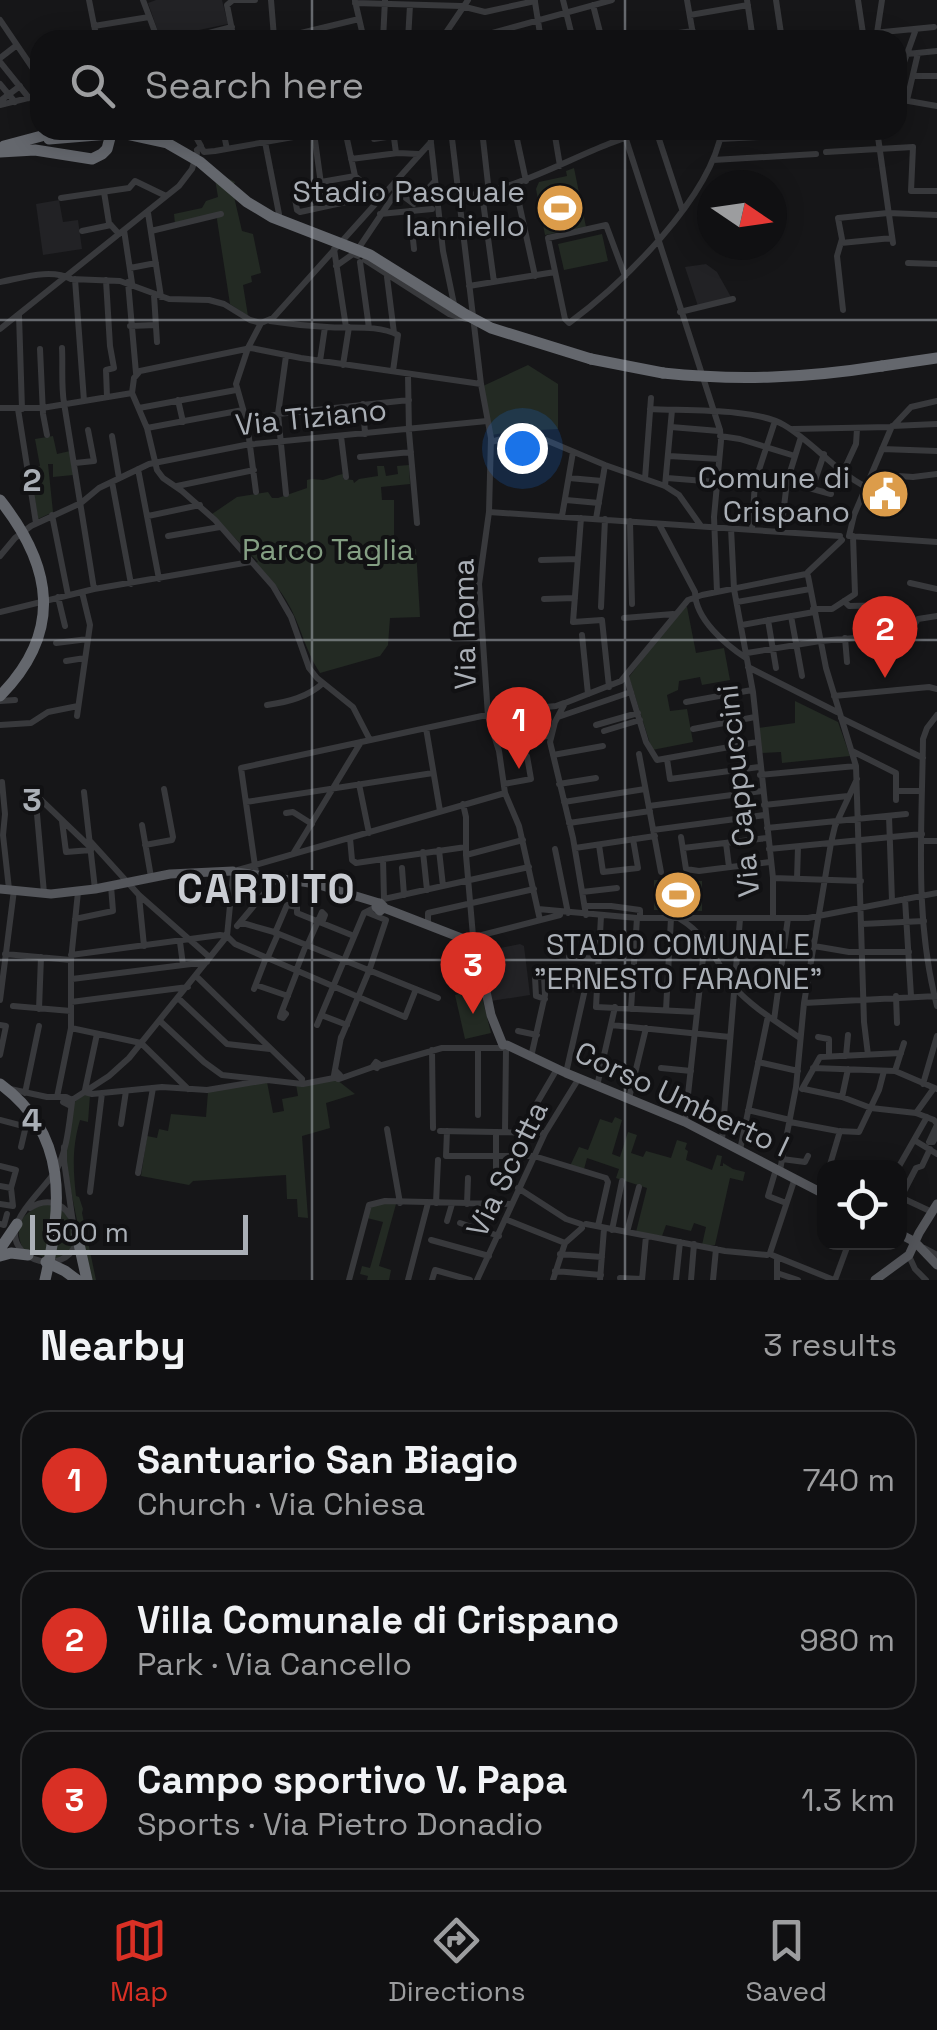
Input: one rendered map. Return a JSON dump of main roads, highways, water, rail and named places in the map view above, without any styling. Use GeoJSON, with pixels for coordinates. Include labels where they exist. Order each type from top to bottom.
{"type":"FeatureCollection","features":[{"type":"Feature","properties":{"kind":"highway"},"geometry":{"type":"LineString","coordinates":[[1,148],[30,140]]}},
{"type":"Feature","properties":{"kind":"highway"},"geometry":{"type":"LineString","coordinates":[[1,148],[44,140]]}},
{"type":"Feature","properties":{"kind":"highway"},"geometry":{"type":"LineString","coordinates":[[1,148],[43,150],[92,159],[102,154],[108,140]]}},
{"type":"Feature","properties":{"kind":"highway"},"geometry":{"type":"LineString","coordinates":[[157,140],[167,142],[210,168],[247,202],[370,256],[491,328],[591,358],[663,373],[764,379],[833,374],[937,358]]}},
{"type":"Feature","properties":{"kind":"highway"},"geometry":{"type":"LineString","coordinates":[[0,504],[30,559],[39,604],[32,643],[0,696]]}},
{"type":"Feature","properties":{"kind":"highway"},"geometry":{"type":"LineString","coordinates":[[0,1086],[31,1114],[54,1162],[58,1210],[43,1280]]}},
{"type":"Feature","properties":{"kind":"highway"},"geometry":{"type":"LineString","coordinates":[[0,1086],[36,1130],[50,1164],[54,1192],[52,1227],[43,1280]]}},
{"type":"Feature","properties":{"kind":"highway"},"geometry":{"type":"LineString","coordinates":[[0,1248],[20,1220]]}},
{"type":"Feature","properties":{"kind":"highway"},"geometry":{"type":"LineString","coordinates":[[76,1231],[87,1280]]}},
{"type":"Feature","properties":{"kind":"highway"},"geometry":{"type":"LineString","coordinates":[[0,1256],[11,1252],[28,1255]]}},
{"type":"Feature","properties":{"kind":"highway"},"geometry":{"type":"LineString","coordinates":[[46,1262],[76,1280]]}},
{"type":"Feature","properties":{"kind":"main road","name":"Corso Umberto I"},"geometry":{"type":"LineString","coordinates":[[8,889],[78,892],[170,874],[235,874],[256,870],[316,884],[471,939],[502,1045],[685,1122],[817,1187]]}},
{"type":"Feature","properties":{"kind":"main road"},"geometry":{"type":"LineString","coordinates":[[875,1280],[909,1255],[934,1208]]}},
{"type":"Feature","properties":{"kind":"main road"},"geometry":{"type":"LineString","coordinates":[[907,1238],[937,1264]]}},
{"type":"Feature","properties":{"kind":"place","name":"Stadio Pasquale Ianniello"},"geometry":{"type":"Point","coordinates":[560,208]}},
{"type":"Feature","properties":{"kind":"place","name":"Comune di Crispano"},"geometry":{"type":"Point","coordinates":[885,494]}},
{"type":"Feature","properties":{"kind":"place","name":"Villa Comunale di Crispano"},"geometry":{"type":"Point","coordinates":[885,678]}},
{"type":"Feature","properties":{"kind":"place","name":"Santuario San Biagio"},"geometry":{"type":"Point","coordinates":[519,769]}},
{"type":"Feature","properties":{"kind":"place","name":"STADIO COMUNALE \"ERNESTO FARAONE\""},"geometry":{"type":"Point","coordinates":[678,895]}},
{"type":"Feature","properties":{"kind":"place","name":"Campo sportivo V. Papa"},"geometry":{"type":"Point","coordinates":[473,1014]}},
{"type":"Feature","properties":{"kind":"district","name":"CARDITO"},"geometry":{"type":"Point","coordinates":[267,889]}},
{"type":"Feature","properties":{"kind":"park label","name":"Parco Taglia"},"geometry":{"type":"Point","coordinates":[328,549]}}]}
